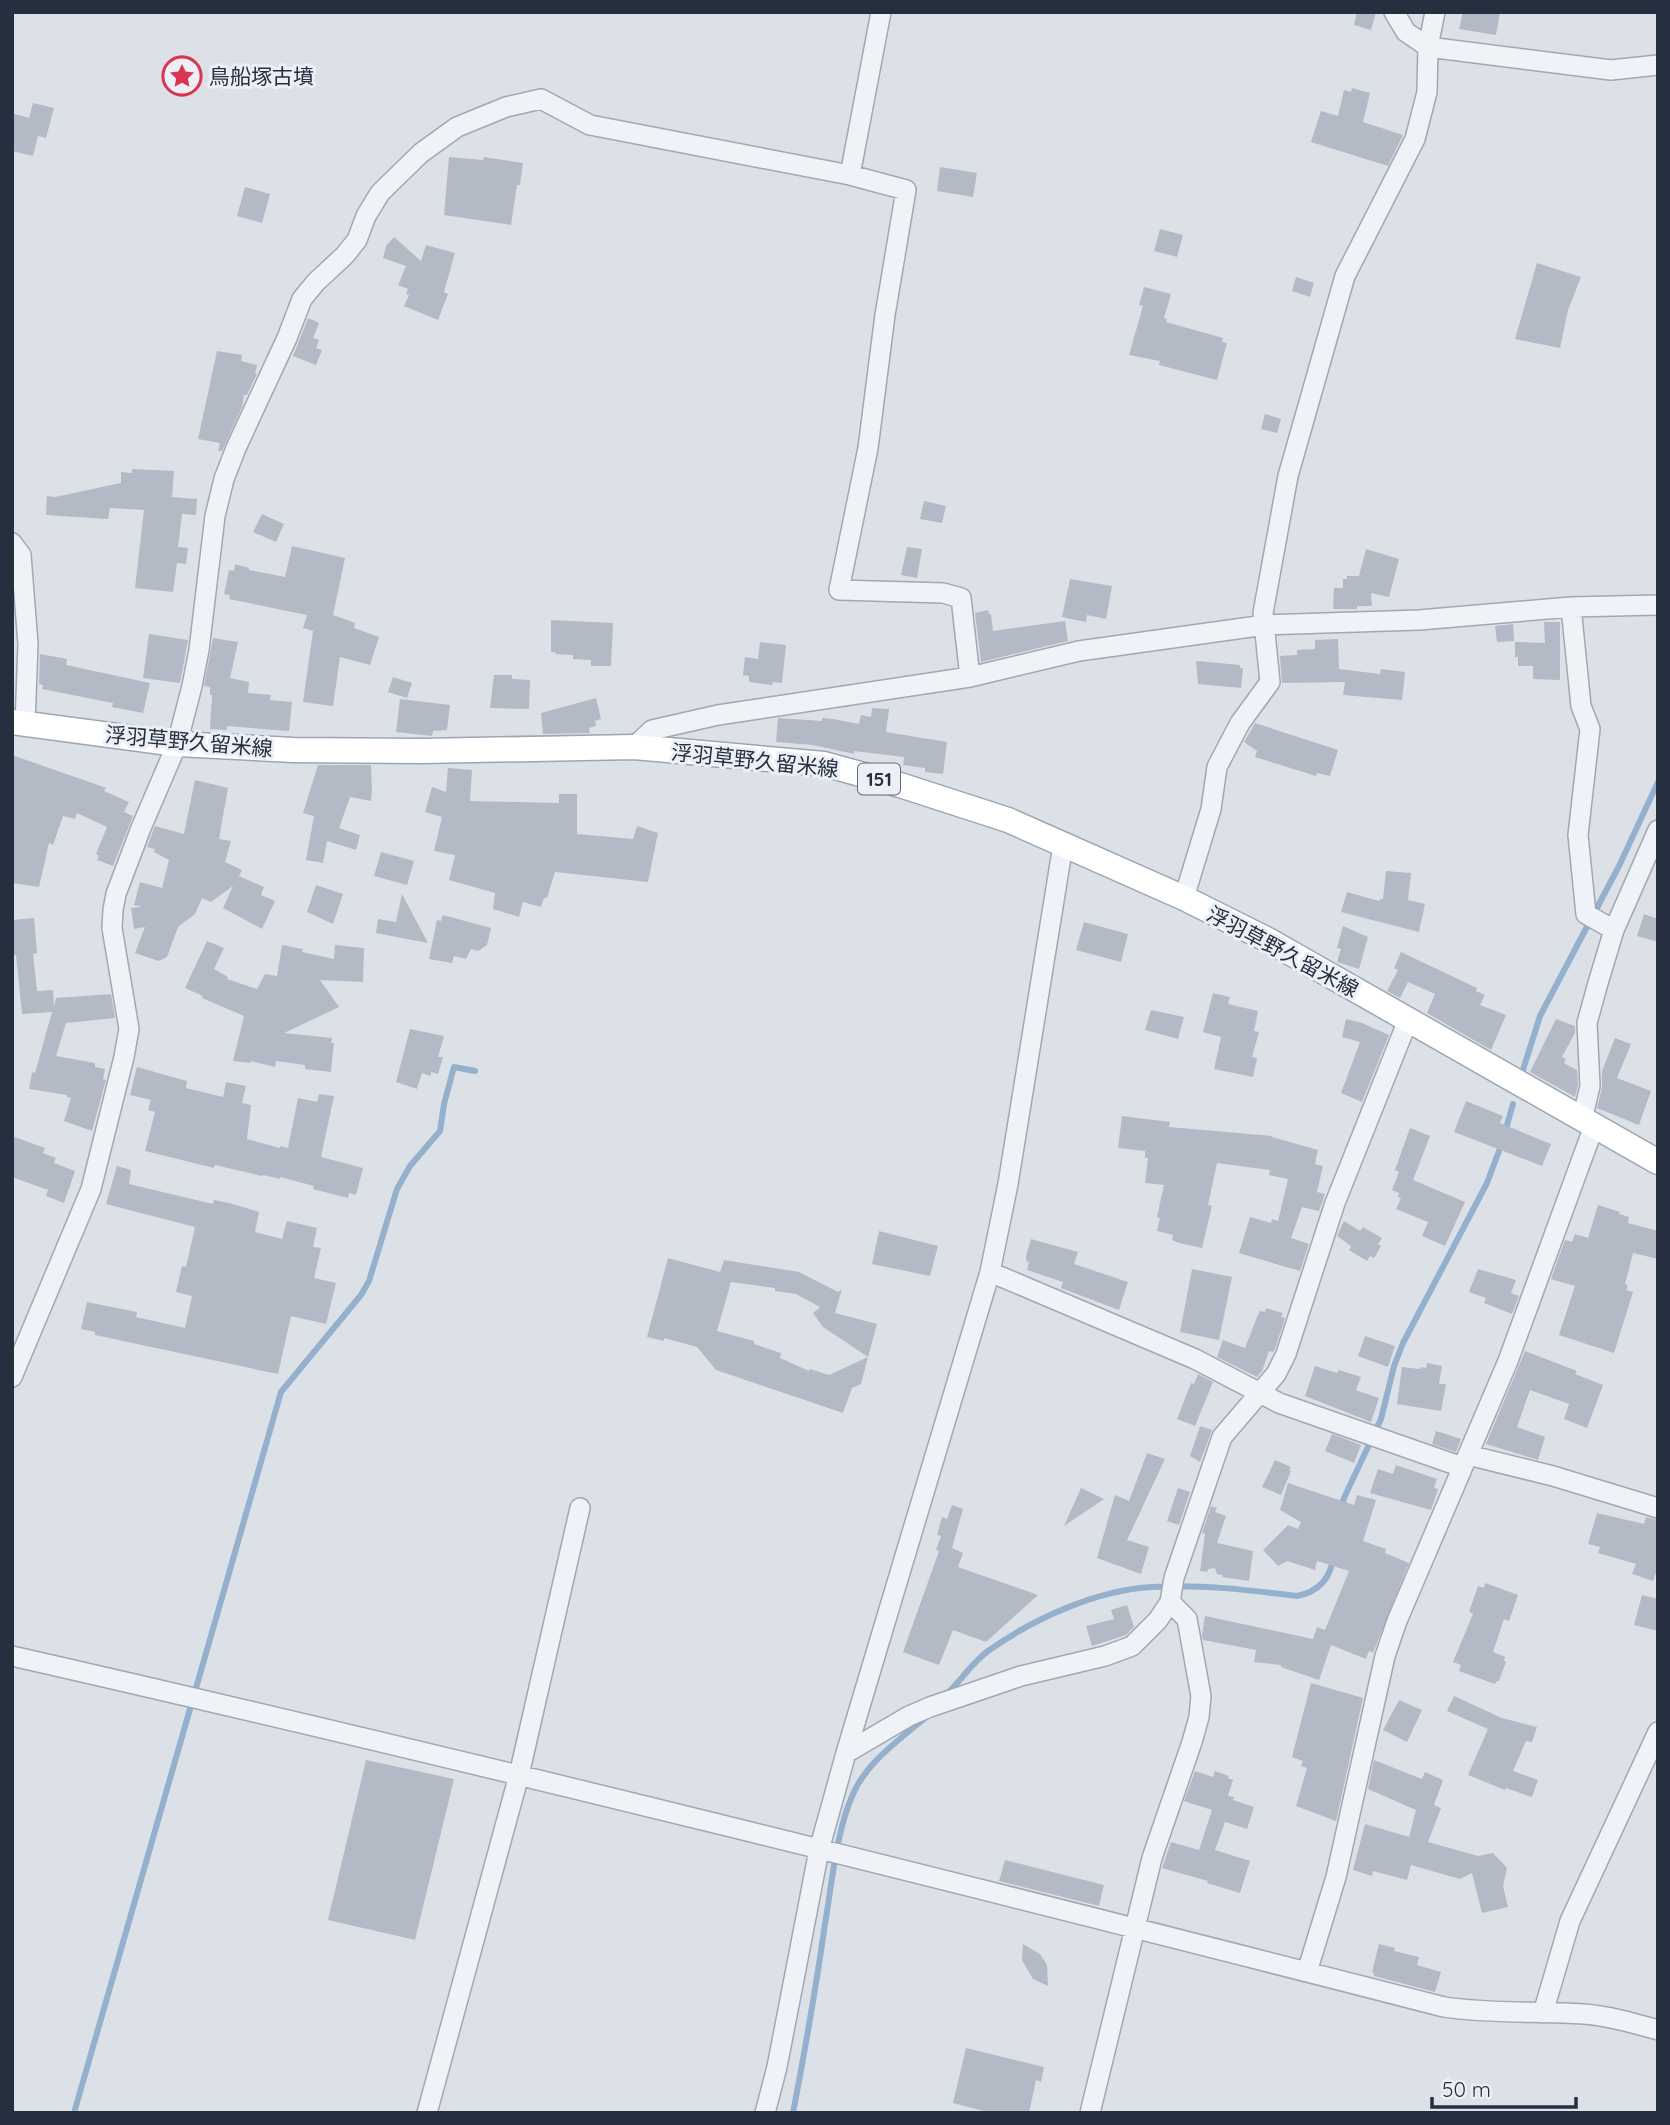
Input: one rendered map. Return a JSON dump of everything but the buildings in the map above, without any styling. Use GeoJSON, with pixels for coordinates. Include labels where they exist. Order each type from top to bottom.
{"type":"FeatureCollection","features":[{"type":"Feature","properties":{"kind":"main road","name":"浮羽草野久留米線"},"geometry":{"type":"LineString","coordinates":[[18,723],[177,744],[293,750],[422,751],[634,747],[824,764],[1008,820],[1184,898],[1268,940],[1658,1162]]}},
{"type":"Feature","properties":{"kind":"street"},"geometry":{"type":"LineString","coordinates":[[849,176],[881,12]]}},
{"type":"Feature","properties":{"kind":"street"},"geometry":{"type":"LineString","coordinates":[[1394,12],[1406,32],[1428,47],[1611,70],[1658,65]]}},
{"type":"Feature","properties":{"kind":"street"},"geometry":{"type":"LineString","coordinates":[[1184,898],[1211,809],[1217,767],[1240,723],[1270,682],[1263,613],[1288,476],[1316,370],[1345,276],[1415,139],[1427,92],[1428,47],[1435,12]]}},
{"type":"Feature","properties":{"kind":"street"},"geometry":{"type":"LineString","coordinates":[[12,1377],[91,1189],[119,1075],[129,1029],[113,928],[113,911],[116,894],[137,839],[177,744],[199,650],[215,516],[224,479],[302,299],[316,282],[345,256],[357,240],[366,216],[380,193],[421,153],[457,127],[506,107],[541,99],[590,124],[906,190],[885,315],[868,449],[839,590],[943,593],[961,598],[970,677]]}},
{"type":"Feature","properties":{"kind":"street"},"geometry":{"type":"LineString","coordinates":[[12,543],[21,555],[28,644],[18,723]]}},
{"type":"Feature","properties":{"kind":"street"},"geometry":{"type":"LineString","coordinates":[[634,747],[652,730],[718,715],[970,677],[1079,652],[1265,625],[1419,620],[1572,607],[1658,605]]}},
{"type":"Feature","properties":{"kind":"street"},"geometry":{"type":"LineString","coordinates":[[1572,607],[1581,706],[1590,729],[1578,835],[1591,918],[1614,930]]}},
{"type":"Feature","properties":{"kind":"street"},"geometry":{"type":"LineString","coordinates":[[1307,1972],[1336,1877],[1385,1656],[1396,1621],[1508,1361],[1588,1123],[1590,1086],[1587,1023],[1614,930],[1658,830]]}},
{"type":"Feature","properties":{"kind":"street"},"geometry":{"type":"LineString","coordinates":[[765,2113],[833,1852],[846,1753],[990,1272],[1008,1184],[1063,845]]}},
{"type":"Feature","properties":{"kind":"street"},"geometry":{"type":"LineString","coordinates":[[846,1753],[909,1716],[930,1707],[1021,1676],[1105,1656],[1132,1646],[1158,1620],[1172,1591],[1223,1437],[1276,1374],[1286,1354],[1335,1203],[1408,1020]]}},
{"type":"Feature","properties":{"kind":"street"},"geometry":{"type":"LineString","coordinates":[[990,1272],[1195,1359],[1279,1403],[1465,1461],[1553,1476],[1658,1508]]}},
{"type":"Feature","properties":{"kind":"street"},"geometry":{"type":"LineString","coordinates":[[427,2113],[519,1775],[580,1508]]}},
{"type":"Feature","properties":{"kind":"street"},"geometry":{"type":"LineString","coordinates":[[1090,2113],[1152,1858],[1199,1717],[1201,1696],[1187,1619],[1172,1591]]}},
{"type":"Feature","properties":{"kind":"street"},"geometry":{"type":"LineString","coordinates":[[12,1656],[519,1775],[1444,2007],[1472,2011],[1613,2018],[1658,2030]]}},
{"type":"Feature","properties":{"kind":"street"},"geometry":{"type":"LineString","coordinates":[[1543,2013],[1570,1921],[1658,1732]]}},
{"type":"Feature","properties":{"kind":"waterway"},"geometry":{"type":"LineString","coordinates":[[1521,1076],[1540,1016],[1619,866],[1658,782]]}},
{"type":"Feature","properties":{"kind":"waterway"},"geometry":{"type":"LineString","coordinates":[[74,2113],[281,1392],[361,1295],[369,1281],[397,1189],[410,1166],[440,1131],[454,1067],[475,1071]]}},
{"type":"Feature","properties":{"kind":"waterway"},"geometry":{"type":"LineString","coordinates":[[1505,1132],[1513,1104]]}},
{"type":"Feature","properties":{"kind":"waterway"},"geometry":{"type":"LineString","coordinates":[[1341,1510],[1381,1419],[1394,1366],[1403,1343],[1487,1183],[1502,1143]]}},
{"type":"Feature","properties":{"kind":"waterway"},"geometry":{"type":"LineString","coordinates":[[947,1694],[988,1651],[1045,1617],[1087,1600],[1131,1589],[1170,1586],[1224,1588],[1297,1596],[1322,1584],[1329,1573],[1333,1558]]}},
{"type":"Feature","properties":{"kind":"waterway"},"geometry":{"type":"LineString","coordinates":[[793,2113],[835,1858],[847,1809],[866,1772],[894,1743],[925,1718]]}},
{"type":"Feature","properties":{"kind":"place","name":"鳥船塚古墳"},"geometry":{"type":"Point","coordinates":[182,76]}}]}
